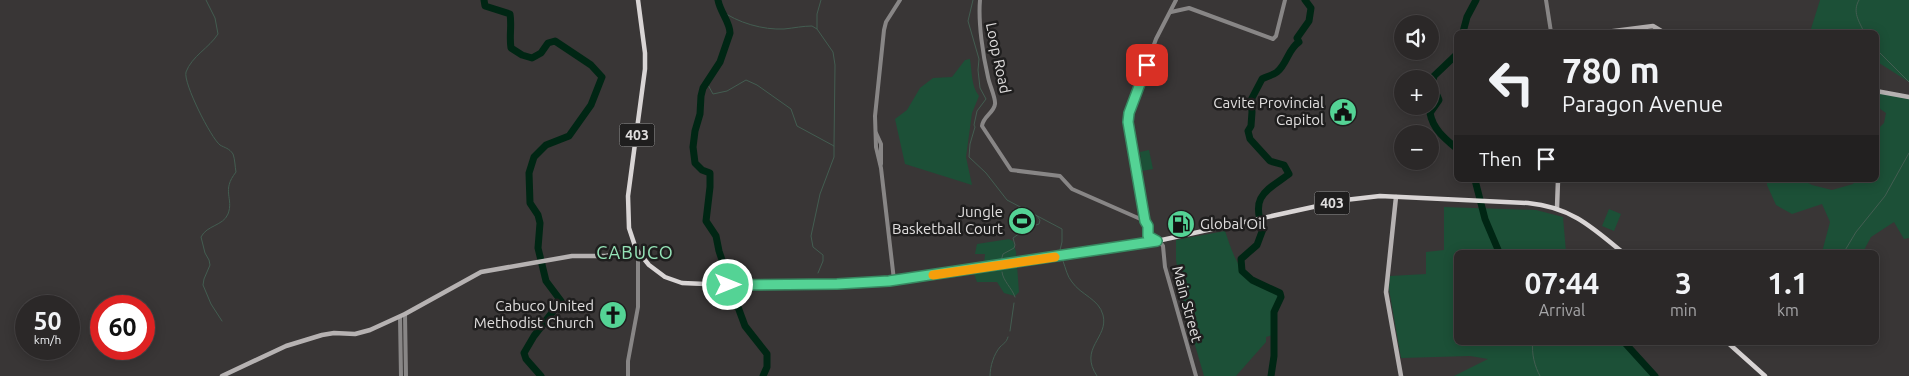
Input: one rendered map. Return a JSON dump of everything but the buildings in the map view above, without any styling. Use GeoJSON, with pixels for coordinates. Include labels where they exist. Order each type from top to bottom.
{"type":"FeatureCollection","features":[{"type":"Feature","properties":{"kind":"main road","name":"403"},"geometry":{"type":"LineString","coordinates":[[638,0],[645,53],[645,69],[628,211],[630,233],[637,250],[652,268],[673,280],[693,284],[728,285],[837,284],[894,280],[1176,238],[1374,196],[1535,204],[1557,208],[1584,221],[1620,250]]}},
{"type":"Feature","properties":{"kind":"main road"},"geometry":{"type":"LineString","coordinates":[[1622,30],[1653,26],[1660,30]]}},
{"type":"Feature","properties":{"kind":"main road"},"geometry":{"type":"LineString","coordinates":[[1879,91],[1909,96]]}},
{"type":"Feature","properties":{"kind":"main road"},"geometry":{"type":"LineString","coordinates":[[1557,208],[1558,182]]}},
{"type":"Feature","properties":{"kind":"main road"},"geometry":{"type":"LineString","coordinates":[[1396,197],[1386,292],[1401,376]]}},
{"type":"Feature","properties":{"kind":"main road"},"geometry":{"type":"LineString","coordinates":[[222,376],[286,346],[328,333],[355,334],[365,332],[400,317],[478,273],[580,256],[606,256],[637,250]]}},
{"type":"Feature","properties":{"kind":"main road"},"geometry":{"type":"LineString","coordinates":[[1730,345],[1765,376]]}},
{"type":"Feature","properties":{"kind":"street"},"geometry":{"type":"LineString","coordinates":[[894,280],[881,168],[881,144],[876,133],[874,116],[884,30],[886,22],[900,0]]}},
{"type":"Feature","properties":{"kind":"street","name":"Loop Road"},"geometry":{"type":"LineString","coordinates":[[980,0],[978,18],[986,70],[996,101],[994,108],[982,121],[982,126],[1011,170],[1060,176],[1072,190],[1145,221]]}},
{"type":"Feature","properties":{"kind":"street"},"geometry":{"type":"LineString","coordinates":[[1176,0],[1156,39],[1128,119],[1145,230],[1148,236],[1163,246],[1166,240],[1176,238]]}},
{"type":"Feature","properties":{"kind":"street"},"geometry":{"type":"LineString","coordinates":[[1171,12],[1189,8],[1273,39],[1285,0]]}},
{"type":"Feature","properties":{"kind":"street"},"geometry":{"type":"LineString","coordinates":[[1546,0],[1551,30]]}},
{"type":"Feature","properties":{"kind":"street"},"geometry":{"type":"LineString","coordinates":[[1145,243],[1148,236]]}},
{"type":"Feature","properties":{"kind":"street","name":"Main Street"},"geometry":{"type":"LineString","coordinates":[[1163,246],[1165,267],[1196,376]]}},
{"type":"Feature","properties":{"kind":"street"},"geometry":{"type":"LineString","coordinates":[[628,376],[628,361],[638,308],[637,250]]}},
{"type":"Feature","properties":{"kind":"street"},"geometry":{"type":"LineString","coordinates":[[405,314],[406,376]]}},
{"type":"Feature","properties":{"kind":"street"},"geometry":{"type":"LineString","coordinates":[[400,317],[401,376]]}},
{"type":"Feature","properties":{"kind":"green space"},"geometry":{"type":"Polygon","coordinates":[[[1820,0],[1909,0],[1909,82],[1879,63],[1879,30],[1811,30],[1820,0]]]}},
{"type":"Feature","properties":{"kind":"green space"},"geometry":{"type":"Polygon","coordinates":[[[970,59],[973,83],[979,96],[972,113],[966,157],[972,185],[905,164],[895,119],[907,110],[920,88],[933,78],[952,77],[965,60],[970,59]]]}},
{"type":"Feature","properties":{"kind":"green space"},"geometry":{"type":"Polygon","coordinates":[[[1879,94],[1909,99],[1909,238],[1904,239],[1894,222],[1871,237],[1864,250],[1823,250],[1830,222],[1822,204],[1792,214],[1776,205],[1767,182],[1807,182],[1832,190],[1854,182],[1879,182],[1879,128],[1884,123],[1886,113],[1879,108],[1879,94]]]}},
{"type":"Feature","properties":{"kind":"green space"},"geometry":{"type":"Polygon","coordinates":[[[1149,150],[1153,169],[1142,171],[1140,152],[1149,150]]]}},
{"type":"Feature","properties":{"kind":"green space"},"geometry":{"type":"Polygon","coordinates":[[[1444,207],[1536,210],[1563,217],[1566,250],[1454,250],[1454,345],[1626,345],[1655,376],[1454,376],[1488,359],[1470,356],[1401,358],[1389,289],[1390,276],[1426,274],[1426,252],[1444,250],[1444,207]]]}},
{"type":"Feature","properties":{"kind":"green space"},"geometry":{"type":"Polygon","coordinates":[[[1609,209],[1621,214],[1614,231],[1602,226],[1609,209]]]}},
{"type":"Feature","properties":{"kind":"green space"},"geometry":{"type":"Polygon","coordinates":[[[1225,231],[1235,258],[1246,275],[1280,293],[1281,297],[1274,312],[1273,335],[1266,337],[1266,342],[1236,376],[1204,376],[1186,314],[1188,305],[1183,300],[1176,260],[1176,240],[1225,231]]]}},
{"type":"Feature","properties":{"kind":"green space"},"geometry":{"type":"Polygon","coordinates":[[[1009,239],[1013,241],[1016,252],[1019,292],[1015,296],[1004,293],[997,282],[977,282],[974,274],[984,264],[985,254],[975,254],[977,244],[1009,239]]]}},
{"type":"Feature","properties":{"kind":"waterway"},"geometry":{"type":"LineString","coordinates":[[206,0],[215,18],[218,34],[192,61],[186,72],[186,78],[198,110],[210,132],[220,145],[233,154],[235,161],[236,172],[228,189],[230,203],[228,214],[223,221],[207,230],[201,237],[210,265],[203,285],[211,304],[222,321]]}},
{"type":"Feature","properties":{"kind":"waterway"},"geometry":{"type":"LineString","coordinates":[[484,0],[485,6],[510,14],[511,48],[522,55],[532,58],[541,53],[548,43],[555,41],[591,65],[602,77],[591,105],[569,136],[546,145],[534,157],[529,173],[530,203],[538,215],[540,223],[538,248],[546,281],[561,301],[534,336],[524,353],[526,359],[541,376]]}},
{"type":"Feature","properties":{"kind":"waterway"},"geometry":{"type":"LineString","coordinates":[[718,0],[730,33],[720,62],[703,88],[693,147],[695,163],[702,170],[710,173],[706,221],[716,236],[719,251],[730,277],[735,299],[745,326],[767,354],[767,367],[763,376]]}},
{"type":"Feature","properties":{"kind":"waterway"},"geometry":{"type":"LineString","coordinates":[[821,0],[817,14],[817,29],[833,52],[835,65],[834,146]]}},
{"type":"Feature","properties":{"kind":"waterway"},"geometry":{"type":"LineString","coordinates":[[973,0],[968,21],[979,59],[980,88],[986,99],[977,111],[969,157],[986,173],[1007,200],[1062,229],[1060,250]]}},
{"type":"Feature","properties":{"kind":"waterway"},"geometry":{"type":"LineString","coordinates":[[1271,376],[1274,356],[1274,312],[1281,297],[1280,293],[1252,280],[1242,271],[1241,259],[1257,245],[1263,229],[1258,209],[1262,196],[1273,185],[1289,174],[1284,165],[1270,161],[1250,139],[1248,131],[1251,126],[1251,100],[1262,79],[1280,69],[1292,49],[1299,42],[1297,38],[1309,21],[1311,8],[1305,0]]}},
{"type":"Feature","properties":{"kind":"waterway"},"geometry":{"type":"LineString","coordinates":[[1464,30],[1467,17],[1476,0]]}},
{"type":"Feature","properties":{"kind":"waterway"},"geometry":{"type":"LineString","coordinates":[[1859,0],[1856,12],[1863,30]]}},
{"type":"Feature","properties":{"kind":"waterway"},"geometry":{"type":"LineString","coordinates":[[720,10],[735,19],[759,27],[784,29],[812,26],[817,29]]}},
{"type":"Feature","properties":{"kind":"waterway"},"geometry":{"type":"LineString","coordinates":[[1879,52],[1909,82]]}},
{"type":"Feature","properties":{"kind":"waterway"},"geometry":{"type":"LineString","coordinates":[[1454,57],[1434,76],[1432,84],[1439,100],[1430,113],[1436,128],[1454,146]]}},
{"type":"Feature","properties":{"kind":"waterway"},"geometry":{"type":"LineString","coordinates":[[710,77],[708,85],[713,94],[727,91],[746,80],[757,85],[791,109],[797,126],[834,146],[834,157],[820,194],[811,236],[813,247],[823,255],[823,261],[818,273]]}},
{"type":"Feature","properties":{"kind":"waterway"},"geometry":{"type":"LineString","coordinates":[[1845,250],[1856,232],[1885,196],[1909,153]]}},
{"type":"Feature","properties":{"kind":"waterway"},"geometry":{"type":"LineString","coordinates":[[1476,182],[1485,219],[1498,250]]}},
{"type":"Feature","properties":{"kind":"waterway"},"geometry":{"type":"LineString","coordinates":[[1027,228],[1039,224],[1040,220],[1037,216]]}},
{"type":"Feature","properties":{"kind":"waterway"},"geometry":{"type":"LineString","coordinates":[[1001,261],[1003,254],[1014,248],[1013,238],[1020,233]]}},
{"type":"Feature","properties":{"kind":"waterway"},"geometry":{"type":"LineString","coordinates":[[1063,261],[1072,282],[1098,305],[1103,315],[1104,323],[1092,350],[1091,358],[1092,366],[1097,376]]}},
{"type":"Feature","properties":{"kind":"waterway"},"geometry":{"type":"LineString","coordinates":[[1002,272],[1015,297]]}},
{"type":"Feature","properties":{"kind":"waterway"},"geometry":{"type":"LineString","coordinates":[[1010,331],[1014,303]]}},
{"type":"Feature","properties":{"kind":"waterway"},"geometry":{"type":"LineString","coordinates":[[990,376],[994,357],[1008,337]]}},
{"type":"Feature","properties":{"kind":"waterway"},"geometry":{"type":"LineString","coordinates":[[1533,345],[1534,360],[1540,376]]}},
{"type":"Feature","properties":{"kind":"waterway"},"geometry":{"type":"LineString","coordinates":[[1627,345],[1655,376]]}},
{"type":"Feature","properties":{"kind":"slow traffic"},"geometry":{"type":"LineString","coordinates":[[933,275],[1055,257]]}},
{"type":"Feature","properties":{"kind":"place","name":"Cavite Provincial Capitol"},"geometry":{"type":"Point","coordinates":[1343,112]}},
{"type":"Feature","properties":{"kind":"place","name":"Jungle Basketball Court"},"geometry":{"type":"Point","coordinates":[1022,221]}},
{"type":"Feature","properties":{"kind":"place","name":"Global Oil"},"geometry":{"type":"Point","coordinates":[1181,224]}},
{"type":"Feature","properties":{"kind":"place","name":"Cabuco United Methodist Church"},"geometry":{"type":"Point","coordinates":[613,315]}},
{"type":"Feature","properties":{"kind":"district","name":"CABUCO"},"geometry":{"type":"Point","coordinates":[635,253]}},
{"type":"Feature","properties":{"kind":"route"},"geometry":{"type":"LineString","coordinates":[[728,285],[837,284],[889,281],[1157,241],[1148,236],[1148,226],[1145,221],[1128,122],[1128,116],[1147,65]]}}]}
